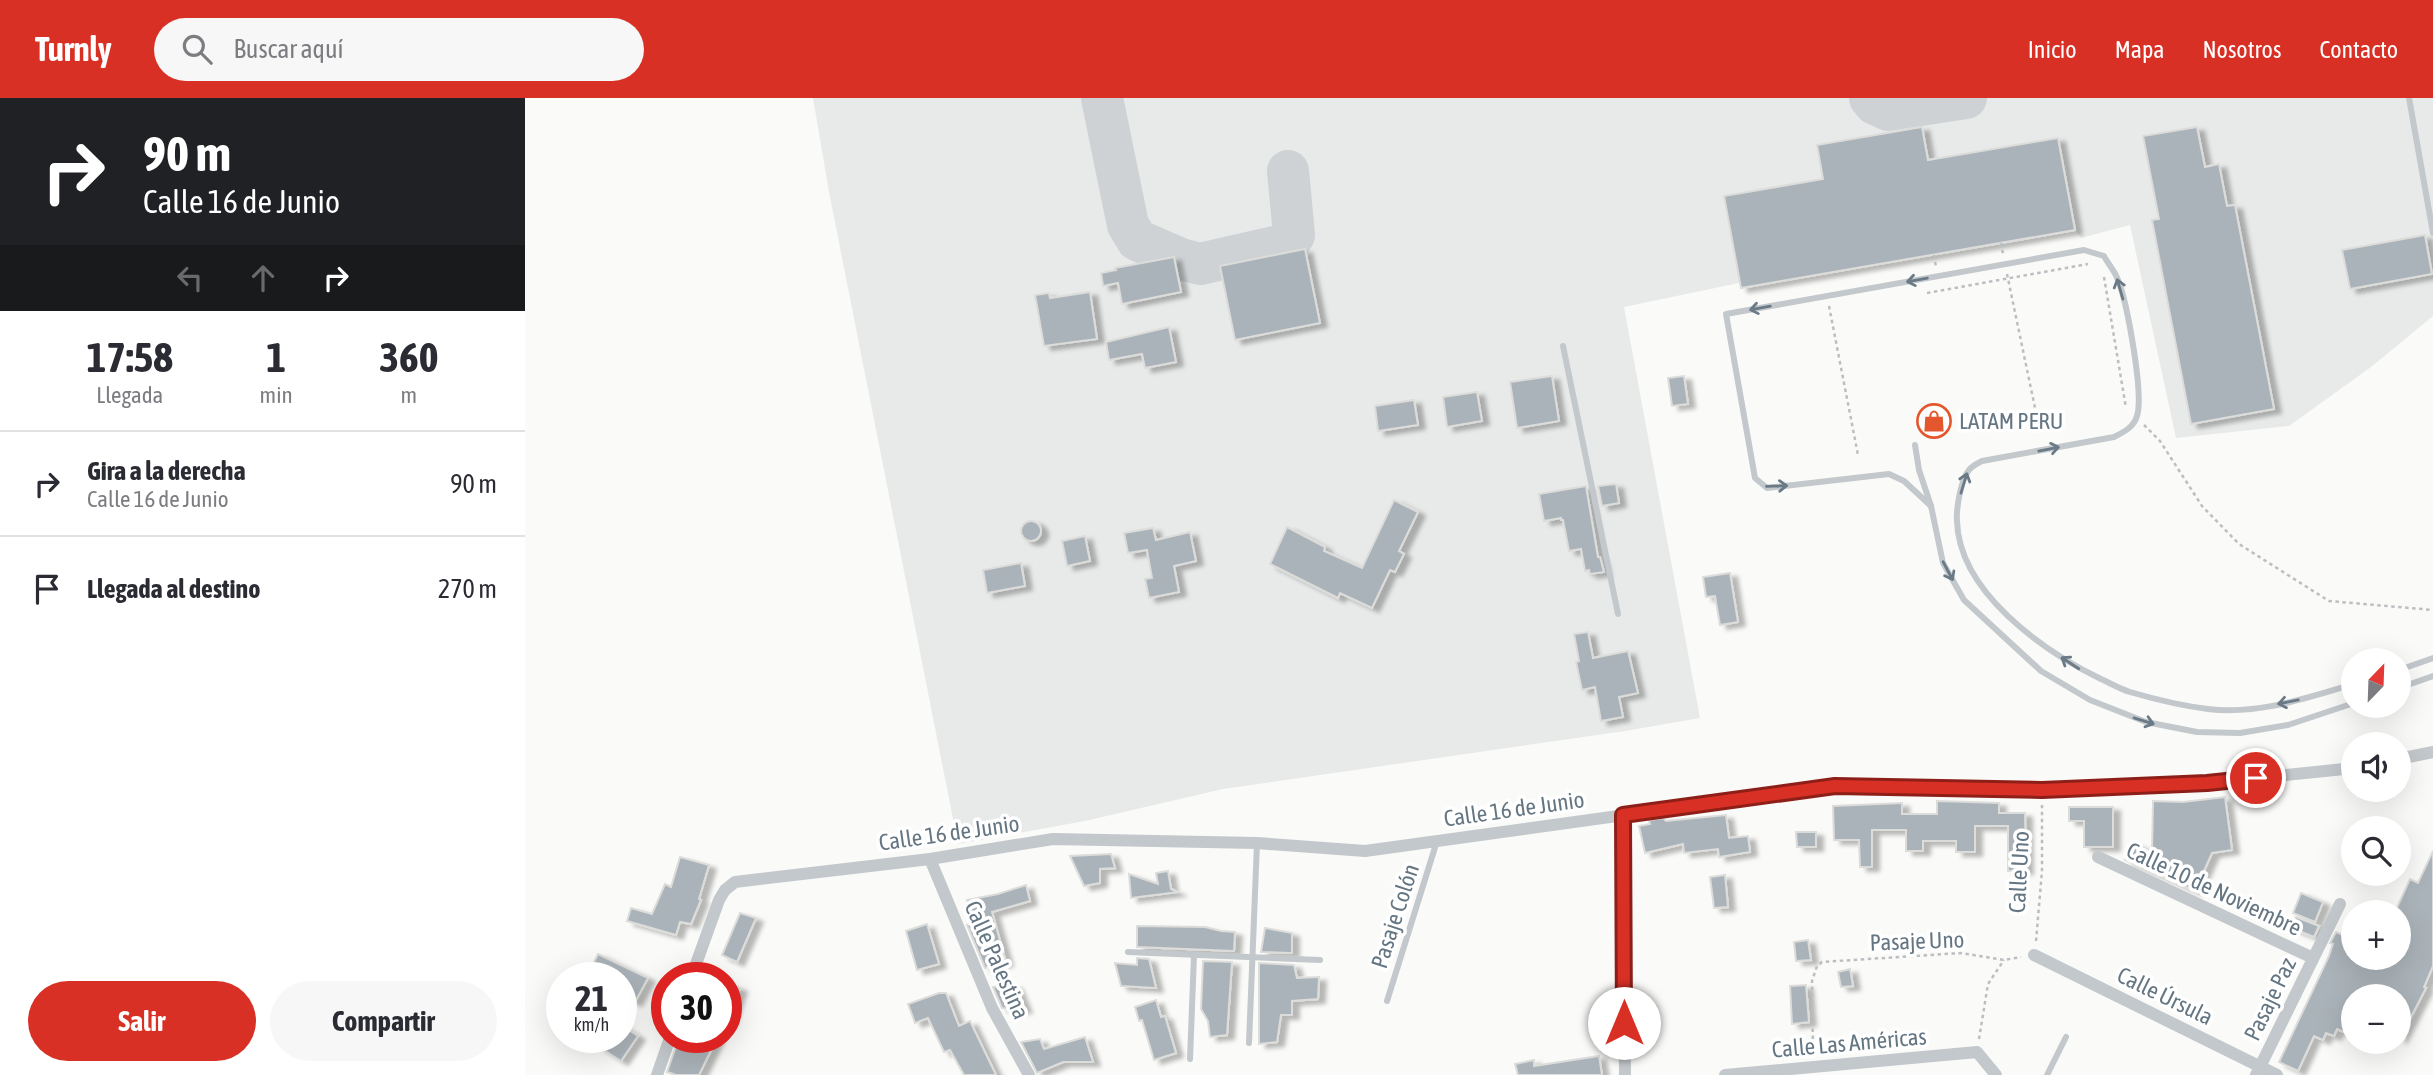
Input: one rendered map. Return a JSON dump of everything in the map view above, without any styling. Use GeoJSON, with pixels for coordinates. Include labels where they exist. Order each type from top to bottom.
{"type":"FeatureCollection","features":[{"type":"Feature","properties":{"kind":"street"},"geometry":{"type":"LineString","coordinates":[[2411,757],[2433,752]]}},
{"type":"Feature","properties":{"kind":"street","name":"Calle 16 de Junio"},"geometry":{"type":"LineString","coordinates":[[697,962],[719,900],[725,890],[735,882],[930,859],[1053,839],[1257,843],[1365,850],[1835,786],[2042,790],[2207,783],[2341,769]]}},
{"type":"Feature","properties":{"kind":"street"},"geometry":{"type":"LineString","coordinates":[[1623,815],[1625,1075]]}},
{"type":"Feature","properties":{"kind":"street","name":"Calle 10 de Noviembre"},"geometry":{"type":"LineString","coordinates":[[2098,857],[2313,958]]}},
{"type":"Feature","properties":{"kind":"street","name":"Calle Palestina"},"geometry":{"type":"LineString","coordinates":[[930,859],[992,1008],[1029,1075]]}},
{"type":"Feature","properties":{"kind":"street","name":"Pasaje Paz"},"geometry":{"type":"LineString","coordinates":[[2258,1071],[2340,904]]}},
{"type":"Feature","properties":{"kind":"street","name":"Calle Úrsula"},"geometry":{"type":"LineString","coordinates":[[2034,955],[2258,1071],[2277,1075]]}},
{"type":"Feature","properties":{"kind":"street"},"geometry":{"type":"LineString","coordinates":[[1977,1052],[1996,1075]]}},
{"type":"Feature","properties":{"kind":"street","name":"Calle Las Américas"},"geometry":{"type":"LineString","coordinates":[[1725,1075],[1977,1052]]}},
{"type":"Feature","properties":{"kind":"street"},"geometry":{"type":"LineString","coordinates":[[657,1075],[665,1053]]}},
{"type":"Feature","properties":{"kind":"lane"},"geometry":{"type":"LineString","coordinates":[[2409,98],[2433,233]]}},
{"type":"Feature","properties":{"kind":"lane"},"geometry":{"type":"LineString","coordinates":[[1931,506],[1904,481],[1889,474],[1767,488],[1755,478],[1726,314],[2084,250],[2104,256],[2118,280],[2127,319],[2140,400],[2137,418],[2128,430],[2114,437],[1982,461],[1968,471],[1956,509],[1957,533],[1968,563],[1989,597],[2032,638],[2079,668],[2128,692],[2208,709],[2253,709],[2298,701],[2341,688]]}},
{"type":"Feature","properties":{"kind":"lane"},"geometry":{"type":"LineString","coordinates":[[1563,346],[1618,614]]}},
{"type":"Feature","properties":{"kind":"lane"},"geometry":{"type":"LineString","coordinates":[[1915,445],[1943,563],[1964,600],[2041,671],[2089,700],[2146,723],[2197,732],[2240,733],[2288,725],[2341,707]]}},
{"type":"Feature","properties":{"kind":"lane"},"geometry":{"type":"LineString","coordinates":[[2411,666],[2433,658]]}},
{"type":"Feature","properties":{"kind":"lane"},"geometry":{"type":"LineString","coordinates":[[2411,684],[2433,676]]}},
{"type":"Feature","properties":{"kind":"lane","name":"Pasaje Colón"},"geometry":{"type":"LineString","coordinates":[[1387,1001],[1437,841]]}},
{"type":"Feature","properties":{"kind":"lane"},"geometry":{"type":"LineString","coordinates":[[1249,1043],[1257,843]]}},
{"type":"Feature","properties":{"kind":"lane"},"geometry":{"type":"LineString","coordinates":[[1128,952],[1320,960]]}},
{"type":"Feature","properties":{"kind":"lane"},"geometry":{"type":"LineString","coordinates":[[1190,1059],[1194,955]]}},
{"type":"Feature","properties":{"kind":"lane"},"geometry":{"type":"LineString","coordinates":[[2047,1075],[2066,1037]]}},
{"type":"Feature","properties":{"kind":"path"},"geometry":{"type":"LineString","coordinates":[[2001,243],[2039,427]]}},
{"type":"Feature","properties":{"kind":"path"},"geometry":{"type":"LineString","coordinates":[[2094,253],[2095,264]]}},
{"type":"Feature","properties":{"kind":"path"},"geometry":{"type":"LineString","coordinates":[[1927,293],[2095,264],[2102,269],[2126,408],[2160,440],[2202,506],[2239,544],[2329,601],[2433,610]]}},
{"type":"Feature","properties":{"kind":"path"},"geometry":{"type":"LineString","coordinates":[[1828,296],[1858,455]]}},
{"type":"Feature","properties":{"kind":"path","name":"Calle Uno"},"geometry":{"type":"LineString","coordinates":[[2034,955],[2042,871],[2042,790]]}},
{"type":"Feature","properties":{"kind":"path","name":"Pasaje Uno"},"geometry":{"type":"LineString","coordinates":[[1813,1067],[1812,981],[1817,966],[1834,960],[1961,953],[2004,960],[2034,955]]}},
{"type":"Feature","properties":{"kind":"path"},"geometry":{"type":"LineString","coordinates":[[1977,1052],[1988,984],[2004,960]]}},
{"type":"Feature","properties":{"kind":"shaded area"},"geometry":{"type":"Polygon","coordinates":[[[813,98],[2433,98],[2433,316],[2371,367],[2289,426],[2176,438],[2130,225],[2081,238],[2075,230],[1741,288],[1739,283],[1624,307],[1700,718],[1223,789],[1085,821],[958,844],[829,192],[813,98]]]}},
{"type":"Feature","properties":{"kind":"building"},"geometry":{"type":"Polygon","coordinates":[[[1922,127],[1928,160],[2058,138],[2075,230],[1741,288],[1724,196],[1823,179],[1817,145],[1922,127]]]}},
{"type":"Feature","properties":{"kind":"building"},"geometry":{"type":"Polygon","coordinates":[[[2197,127],[2205,167],[2219,164],[2227,206],[2235,205],[2274,409],[2191,424],[2152,220],[2159,219],[2143,136],[2197,127]]]}},
{"type":"Feature","properties":{"kind":"building"},"geometry":{"type":"Polygon","coordinates":[[[2425,235],[2432,274],[2350,289],[2342,250],[2425,235]]]}},
{"type":"Feature","properties":{"kind":"building"},"geometry":{"type":"Polygon","coordinates":[[[1305,249],[1320,323],[1235,340],[1220,266],[1305,249]]]}},
{"type":"Feature","properties":{"kind":"building"},"geometry":{"type":"Polygon","coordinates":[[[1174,257],[1181,292],[1122,304],[1118,283],[1103,286],[1101,273],[1174,257]]]}},
{"type":"Feature","properties":{"kind":"building"},"geometry":{"type":"Polygon","coordinates":[[[1090,292],[1097,339],[1044,346],[1035,295],[1049,293],[1050,298],[1090,292]]]}},
{"type":"Feature","properties":{"kind":"building"},"geometry":{"type":"Polygon","coordinates":[[[1169,327],[1176,362],[1145,368],[1142,354],[1109,360],[1106,342],[1169,327]]]}},
{"type":"Feature","properties":{"kind":"building"},"geometry":{"type":"Polygon","coordinates":[[[1552,376],[1559,421],[1517,428],[1510,382],[1552,376]]]}},
{"type":"Feature","properties":{"kind":"building"},"geometry":{"type":"Polygon","coordinates":[[[1684,376],[1688,404],[1672,406],[1668,378],[1684,376]]]}},
{"type":"Feature","properties":{"kind":"building"},"geometry":{"type":"Polygon","coordinates":[[[1477,392],[1482,421],[1447,427],[1443,397],[1477,392]]]}},
{"type":"Feature","properties":{"kind":"building"},"geometry":{"type":"Polygon","coordinates":[[[1414,400],[1418,425],[1378,431],[1375,406],[1414,400]]]}},
{"type":"Feature","properties":{"kind":"building"},"geometry":{"type":"Polygon","coordinates":[[[1616,484],[1619,503],[1602,506],[1598,486],[1616,484]]]}},
{"type":"Feature","properties":{"kind":"building"},"geometry":{"type":"Polygon","coordinates":[[[1586,486],[1598,557],[1604,572],[1590,574],[1589,570],[1585,571],[1581,549],[1569,551],[1563,520],[1561,518],[1544,521],[1539,494],[1586,486]]]}},
{"type":"Feature","properties":{"kind":"building"},"geometry":{"type":"Polygon","coordinates":[[[1394,500],[1418,512],[1399,551],[1404,554],[1395,572],[1390,570],[1372,608],[1340,593],[1338,598],[1270,564],[1287,527],[1325,547],[1324,551],[1362,568],[1394,500]]]}},
{"type":"Feature","properties":{"kind":"building"},"geometry":{"type":"Polygon","coordinates":[[[1031,521],[1038,524],[1041,531],[1038,538],[1031,541],[1024,538],[1021,531],[1024,524],[1031,521]]]}},
{"type":"Feature","properties":{"kind":"building"},"geometry":{"type":"Polygon","coordinates":[[[1153,528],[1156,540],[1190,532],[1196,561],[1174,566],[1179,592],[1149,598],[1145,579],[1152,578],[1147,550],[1128,553],[1124,533],[1153,528]]]}},
{"type":"Feature","properties":{"kind":"building"},"geometry":{"type":"Polygon","coordinates":[[[1085,536],[1090,561],[1067,566],[1062,541],[1085,536]]]}},
{"type":"Feature","properties":{"kind":"building"},"geometry":{"type":"Polygon","coordinates":[[[1021,563],[1025,586],[987,593],[983,570],[1021,563]]]}},
{"type":"Feature","properties":{"kind":"building"},"geometry":{"type":"Polygon","coordinates":[[[1730,573],[1738,622],[1720,625],[1715,596],[1706,597],[1703,577],[1730,573]]]}},
{"type":"Feature","properties":{"kind":"building"},"geometry":{"type":"Polygon","coordinates":[[[1588,632],[1593,658],[1628,651],[1638,693],[1619,697],[1623,717],[1601,721],[1595,687],[1582,690],[1574,634],[1588,632]]]}},
{"type":"Feature","properties":{"kind":"building"},"geometry":{"type":"Polygon","coordinates":[[[2225,797],[2232,850],[2212,853],[2195,891],[2125,860],[2133,843],[2152,851],[2153,801],[2183,802],[2225,797]]]}},
{"type":"Feature","properties":{"kind":"building"},"geometry":{"type":"Polygon","coordinates":[[[1937,801],[1999,803],[1999,813],[2025,813],[2026,870],[2008,871],[2008,826],[1975,826],[1975,852],[1956,852],[1956,841],[1923,841],[1923,851],[1906,851],[1906,830],[1872,830],[1872,867],[1860,867],[1859,840],[1834,840],[1833,806],[1902,803],[1902,814],[1937,814],[1937,801]]]}},
{"type":"Feature","properties":{"kind":"building"},"geometry":{"type":"Polygon","coordinates":[[[2069,807],[2113,807],[2113,847],[2084,847],[2084,821],[2069,821],[2069,807]]]}},
{"type":"Feature","properties":{"kind":"building"},"geometry":{"type":"Polygon","coordinates":[[[1726,815],[1729,838],[1748,836],[1750,852],[1719,857],[1718,849],[1684,853],[1683,844],[1645,853],[1639,826],[1650,824],[1649,820],[1726,815]]]}},
{"type":"Feature","properties":{"kind":"building"},"geometry":{"type":"Polygon","coordinates":[[[1796,832],[1816,832],[1816,847],[1797,847],[1796,832]]]}},
{"type":"Feature","properties":{"kind":"building"},"geometry":{"type":"Polygon","coordinates":[[[2433,851],[2433,966],[2424,987],[2426,988],[2411,1017],[2411,984],[2341,984],[2341,1031],[2337,1029],[2334,1036],[2326,1033],[2323,1040],[2314,1036],[2298,1071],[2279,1062],[2329,956],[2333,944],[2330,943],[2336,932],[2341,934],[2341,970],[2411,970],[2411,900],[2400,900],[2407,886],[2411,886],[2411,880],[2418,883],[2433,851]]]}},
{"type":"Feature","properties":{"kind":"building"},"geometry":{"type":"Polygon","coordinates":[[[1111,854],[1115,868],[1100,869],[1100,883],[1084,886],[1070,856],[1111,854]]]}},
{"type":"Feature","properties":{"kind":"building"},"geometry":{"type":"Polygon","coordinates":[[[680,857],[709,865],[699,899],[701,900],[691,924],[680,922],[676,935],[627,921],[631,908],[652,914],[665,884],[671,887],[680,857]]]}},
{"type":"Feature","properties":{"kind":"building"},"geometry":{"type":"Polygon","coordinates":[[[1168,871],[1171,889],[1178,892],[1131,898],[1129,874],[1158,884],[1156,873],[1168,871]]]}},
{"type":"Feature","properties":{"kind":"building"},"geometry":{"type":"Polygon","coordinates":[[[1725,875],[1728,907],[1714,908],[1710,877],[1725,875]]]}},
{"type":"Feature","properties":{"kind":"building"},"geometry":{"type":"Polygon","coordinates":[[[1026,885],[1030,901],[992,912],[1006,962],[985,968],[967,925],[972,924],[967,900],[1026,885]]]}},
{"type":"Feature","properties":{"kind":"building"},"geometry":{"type":"Polygon","coordinates":[[[2301,893],[2323,902],[2315,922],[2293,913],[2301,893]]]}},
{"type":"Feature","properties":{"kind":"building"},"geometry":{"type":"Polygon","coordinates":[[[740,913],[756,918],[737,962],[722,955],[740,913]]]}},
{"type":"Feature","properties":{"kind":"building"},"geometry":{"type":"Polygon","coordinates":[[[2296,917],[2319,926],[2314,937],[2292,928],[2296,917]]]}},
{"type":"Feature","properties":{"kind":"building"},"geometry":{"type":"Polygon","coordinates":[[[927,924],[939,964],[917,970],[906,931],[927,924]]]}},
{"type":"Feature","properties":{"kind":"building"},"geometry":{"type":"Polygon","coordinates":[[[1137,926],[1205,927],[1235,932],[1234,951],[1137,947],[1137,926]]]}},
{"type":"Feature","properties":{"kind":"building"},"geometry":{"type":"Polygon","coordinates":[[[1265,928],[1292,933],[1292,953],[1261,952],[1265,928]]]}},
{"type":"Feature","properties":{"kind":"building"},"geometry":{"type":"Polygon","coordinates":[[[1808,940],[1811,960],[1796,961],[1794,942],[1808,940]]]}},
{"type":"Feature","properties":{"kind":"building"},"geometry":{"type":"Polygon","coordinates":[[[598,954],[615,962],[594,962],[598,954]]]}},
{"type":"Feature","properties":{"kind":"building"},"geometry":{"type":"Polygon","coordinates":[[[1137,958],[1149,959],[1156,988],[1121,986],[1115,963],[1137,965],[1137,958]]]}},
{"type":"Feature","properties":{"kind":"building"},"geometry":{"type":"Polygon","coordinates":[[[1203,961],[1232,962],[1227,1035],[1210,1037],[1208,1021],[1201,1009],[1203,961]]]}},
{"type":"Feature","properties":{"kind":"building"},"geometry":{"type":"Polygon","coordinates":[[[1259,963],[1294,965],[1297,978],[1319,977],[1318,999],[1292,1001],[1292,1015],[1281,1015],[1277,1042],[1259,1044],[1259,963]]]}},
{"type":"Feature","properties":{"kind":"building"},"geometry":{"type":"Polygon","coordinates":[[[1850,969],[1853,986],[1841,987],[1838,972],[1850,969]]]}},
{"type":"Feature","properties":{"kind":"building"},"geometry":{"type":"Polygon","coordinates":[[[637,973],[648,978],[637,998],[637,973]]]}},
{"type":"Feature","properties":{"kind":"building"},"geometry":{"type":"Polygon","coordinates":[[[1015,985],[1025,1009],[1002,1008],[993,987],[1015,985]]]}},
{"type":"Feature","properties":{"kind":"building"},"geometry":{"type":"Polygon","coordinates":[[[1806,985],[1809,1022],[1792,1024],[1790,986],[1806,985]]]}},
{"type":"Feature","properties":{"kind":"building"},"geometry":{"type":"Polygon","coordinates":[[[946,993],[959,1026],[970,1021],[996,1075],[964,1075],[950,1050],[944,1052],[928,1018],[915,1023],[908,1004],[946,993]]]}},
{"type":"Feature","properties":{"kind":"building"},"geometry":{"type":"Polygon","coordinates":[[[1156,1000],[1161,1017],[1165,1016],[1176,1053],[1154,1060],[1142,1020],[1139,1021],[1135,1007],[1156,1000]]]}},
{"type":"Feature","properties":{"kind":"building"},"geometry":{"type":"Polygon","coordinates":[[[1085,1037],[1093,1062],[1063,1062],[1037,1073],[1021,1042],[1040,1039],[1044,1049],[1085,1037]]]}},
{"type":"Feature","properties":{"kind":"building"},"geometry":{"type":"Polygon","coordinates":[[[609,1053],[626,1053],[621,1061],[609,1053]]]}},
{"type":"Feature","properties":{"kind":"building"},"geometry":{"type":"Polygon","coordinates":[[[674,1053],[710,1053],[699,1075],[676,1075],[667,1072],[674,1053]]]}},
{"type":"Feature","properties":{"kind":"building"},"geometry":{"type":"Polygon","coordinates":[[[1599,1056],[1602,1075],[1518,1075],[1515,1064],[1534,1060],[1534,1066],[1599,1056]]]}},
{"type":"Feature","properties":{"kind":"taxiway"},"geometry":{"type":"LineString","coordinates":[[1102,98],[1128,225],[1137,240],[1181,259],[1200,264],[1288,244],[1294,235],[1288,171]]}},
{"type":"Feature","properties":{"kind":"taxiway"},"geometry":{"type":"LineString","coordinates":[[1870,98],[1875,104],[1888,110],[1966,98]]}},
{"type":"Feature","properties":{"kind":"place","name":"LATAM PERU"},"geometry":{"type":"Point","coordinates":[1934,421]}},
{"type":"Feature","properties":{"kind":"route"},"geometry":{"type":"LineString","coordinates":[[1624,1023],[1623,815],[1835,786],[2042,790],[2207,783],[2256,778]]}}]}
